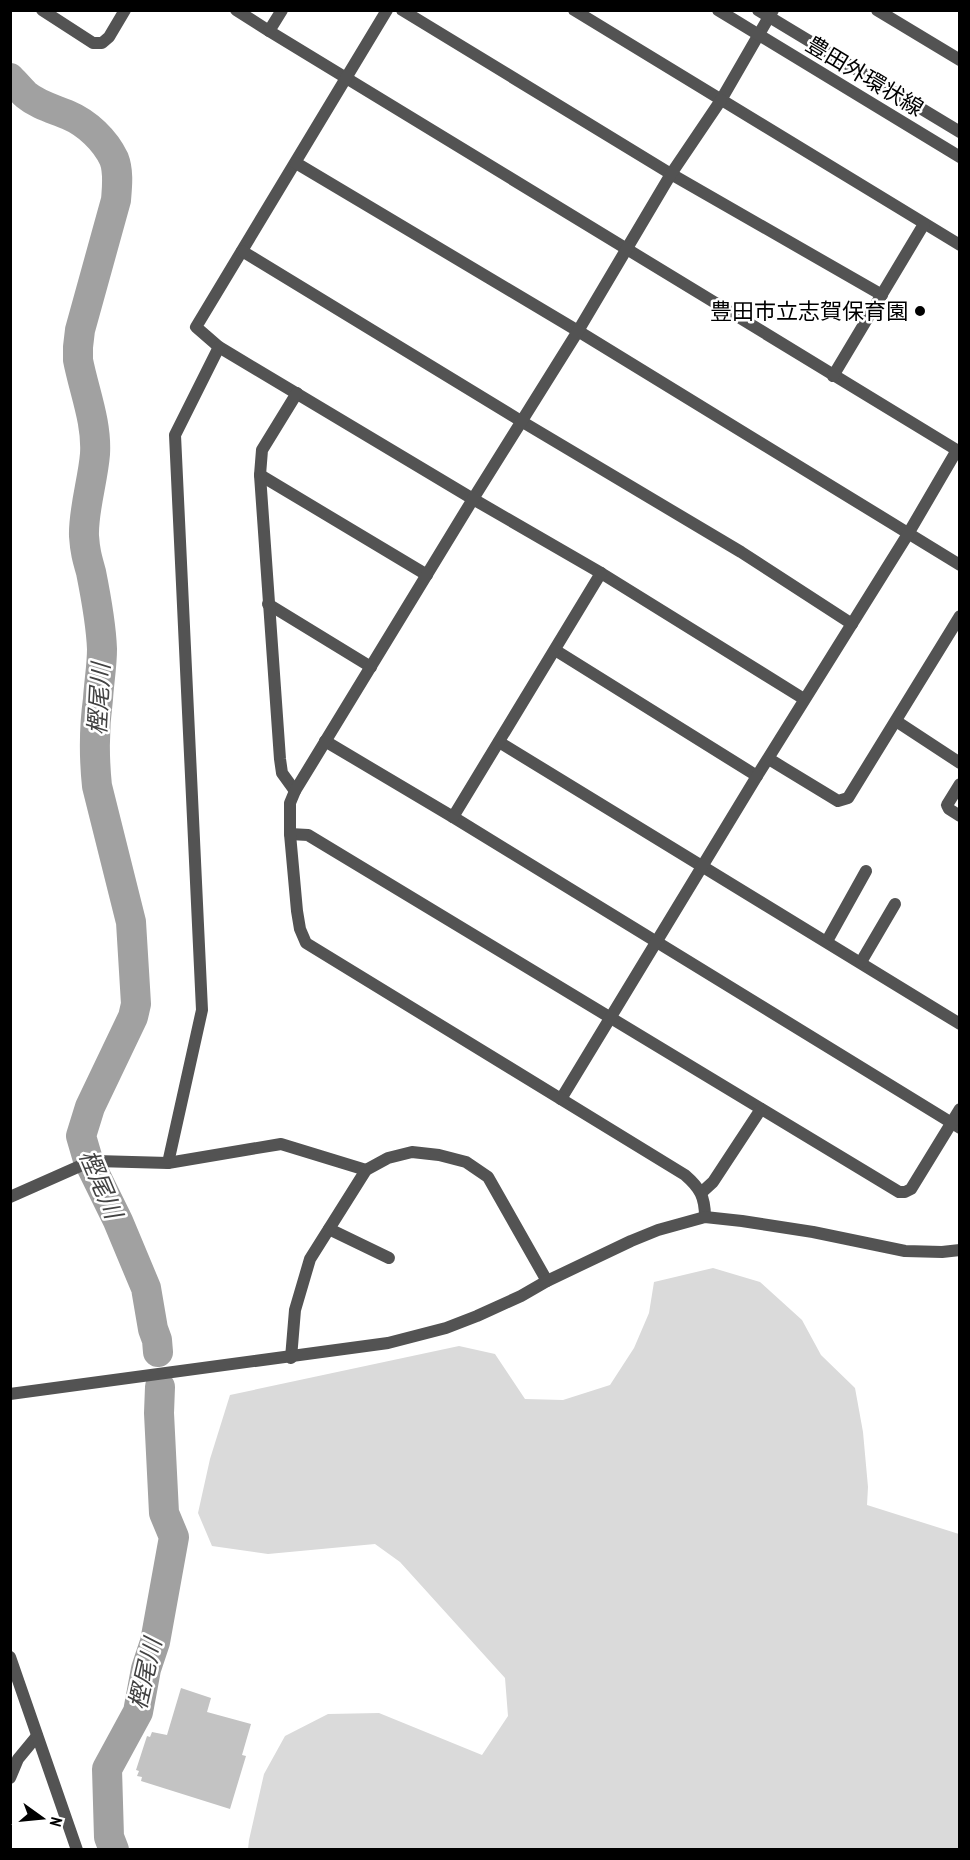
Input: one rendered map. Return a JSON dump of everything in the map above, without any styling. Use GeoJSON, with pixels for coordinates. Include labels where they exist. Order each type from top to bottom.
{"type":"FeatureCollection","features":[{"type":"Feature","properties":{"kind":"street"},"geometry":{"type":"LineString","coordinates":[[42,10],[93,43],[102,43],[109,38],[125,10]]}},
{"type":"Feature","properties":{"kind":"street"},"geometry":{"type":"LineString","coordinates":[[236,10],[958,451],[561,1099]]}},
{"type":"Feature","properties":{"kind":"street"},"geometry":{"type":"LineString","coordinates":[[269,31],[282,10]]}},
{"type":"Feature","properties":{"kind":"street"},"geometry":{"type":"LineString","coordinates":[[387,10],[196,327],[219,347],[601,573],[804,699]]}},
{"type":"Feature","properties":{"kind":"street"},"geometry":{"type":"LineString","coordinates":[[402,10],[671,174],[882,296]]}},
{"type":"Feature","properties":{"kind":"street"},"geometry":{"type":"LineString","coordinates":[[574,10],[960,245]]}},
{"type":"Feature","properties":{"kind":"street","name":"豊田外環状線"},"geometry":{"type":"LineString","coordinates":[[718,10],[960,157]]}},
{"type":"Feature","properties":{"kind":"street","name":"豊田外環状線"},"geometry":{"type":"LineString","coordinates":[[758,10],[771,14],[960,132]]}},
{"type":"Feature","properties":{"kind":"street"},"geometry":{"type":"LineString","coordinates":[[877,10],[960,60]]}},
{"type":"Feature","properties":{"kind":"street"},"geometry":{"type":"LineString","coordinates":[[705,1217],[705,1201],[685,1174],[306,943],[300,929],[297,912],[290,834],[290,803],[325,741],[578,331],[671,174],[721,100],[771,14]]}},
{"type":"Feature","properties":{"kind":"street"},"geometry":{"type":"LineString","coordinates":[[296,163],[578,331],[960,565]]}},
{"type":"Feature","properties":{"kind":"street"},"geometry":{"type":"LineString","coordinates":[[833,376],[924,224]]}},
{"type":"Feature","properties":{"kind":"street"},"geometry":{"type":"LineString","coordinates":[[242,251],[521,422],[741,552],[852,624]]}},
{"type":"Feature","properties":{"kind":"street"},"geometry":{"type":"LineString","coordinates":[[168,1163],[202,1010],[175,435],[219,347]]}},
{"type":"Feature","properties":{"kind":"street"},"geometry":{"type":"LineString","coordinates":[[295,791],[282,773],[280,759],[260,475],[262,450],[297,393]]}},
{"type":"Feature","properties":{"kind":"street"},"geometry":{"type":"LineString","coordinates":[[260,475],[427,575]]}},
{"type":"Feature","properties":{"kind":"street"},"geometry":{"type":"LineString","coordinates":[[453,817],[601,573]]}},
{"type":"Feature","properties":{"kind":"street"},"geometry":{"type":"LineString","coordinates":[[268,604],[371,666]]}},
{"type":"Feature","properties":{"kind":"street"},"geometry":{"type":"LineString","coordinates":[[769,759],[838,801],[848,798],[960,616]]}},
{"type":"Feature","properties":{"kind":"street"},"geometry":{"type":"LineString","coordinates":[[555,650],[757,776]]}},
{"type":"Feature","properties":{"kind":"street"},"geometry":{"type":"LineString","coordinates":[[896,721],[960,763]]}},
{"type":"Feature","properties":{"kind":"street"},"geometry":{"type":"LineString","coordinates":[[325,741],[955,1125]]}},
{"type":"Feature","properties":{"kind":"street"},"geometry":{"type":"LineString","coordinates":[[499,742],[960,1024]]}},
{"type":"Feature","properties":{"kind":"street"},"geometry":{"type":"LineString","coordinates":[[960,784],[947,805],[960,816]]}},
{"type":"Feature","properties":{"kind":"street"},"geometry":{"type":"LineString","coordinates":[[290,834],[308,835],[899,1192],[911,1189],[955,1125],[960,1109]]}},
{"type":"Feature","properties":{"kind":"street"},"geometry":{"type":"LineString","coordinates":[[827,941],[866,871]]}},
{"type":"Feature","properties":{"kind":"street"},"geometry":{"type":"LineString","coordinates":[[861,963],[895,904]]}},
{"type":"Feature","properties":{"kind":"street"},"geometry":{"type":"LineString","coordinates":[[701,1193],[713,1182],[761,1109]]}},
{"type":"Feature","properties":{"kind":"street"},"geometry":{"type":"LineString","coordinates":[[10,1197],[96,1161],[168,1163],[281,1144],[366,1170]]}},
{"type":"Feature","properties":{"kind":"street"},"geometry":{"type":"LineString","coordinates":[[291,1358],[295,1310],[310,1259],[366,1170],[388,1158],[412,1152],[439,1155],[466,1162],[488,1177],[547,1281]]}},
{"type":"Feature","properties":{"kind":"street"},"geometry":{"type":"LineString","coordinates":[[10,1394],[165,1372],[291,1358],[388,1343],[446,1328],[521,1296],[547,1281],[658,1230],[705,1217],[813,1232],[905,1251],[960,1250]]}},
{"type":"Feature","properties":{"kind":"street"},"geometry":{"type":"LineString","coordinates":[[329,1228],[389,1258]]}},
{"type":"Feature","properties":{"kind":"street"},"geometry":{"type":"LineString","coordinates":[[10,1657],[77,1850]]}},
{"type":"Feature","properties":{"kind":"street"},"geometry":{"type":"LineString","coordinates":[[10,1778],[18,1759],[37,1736]]}},
{"type":"Feature","properties":{"kind":"shaded area"},"geometry":{"type":"Polygon","coordinates":[[[713,1268],[760,1282],[802,1320],[821,1355],[855,1388],[863,1432],[868,1487],[867,1505],[959,1534],[959,1849],[248,1849],[264,1774],[285,1736],[328,1714],[379,1713],[482,1755],[508,1716],[505,1678],[400,1562],[375,1544],[268,1554],[212,1546],[198,1513],[210,1459],[230,1395],[459,1346],[495,1354],[525,1399],[563,1400],[610,1385],[634,1348],[649,1313],[654,1282],[713,1268]]]}},
{"type":"Feature","properties":{"kind":"building"},"geometry":{"type":"Polygon","coordinates":[[[181,1688],[211,1698],[207,1712],[251,1724],[242,1755],[246,1756],[230,1809],[141,1781],[142,1777],[137,1776],[139,1771],[136,1770],[147,1736],[150,1737],[152,1732],[167,1735],[181,1688]]]}},
{"type":"Feature","properties":{"kind":"waterway","name":"樫尾川"},"geometry":{"type":"LineString","coordinates":[[10,78],[26,95],[89,127],[106,145],[117,169],[116,200],[80,330],[78,360],[92,418],[95,442],[84,536],[98,610],[102,649],[95,732],[96,775],[131,922],[136,1004],[133,1017],[90,1107],[81,1136],[88,1160],[118,1221],[146,1288],[158,1352]]}},
{"type":"Feature","properties":{"kind":"waterway","name":"樫尾川"},"geometry":{"type":"LineString","coordinates":[[114,1850],[109,1837],[107,1769],[138,1712],[146,1669],[155,1642],[174,1537],[164,1513],[159,1413],[160,1387]]}},
{"type":"Feature","properties":{"kind":"place","name":"豊田市立志賀保育園"},"geometry":{"type":"Point","coordinates":[920,311]}}]}
